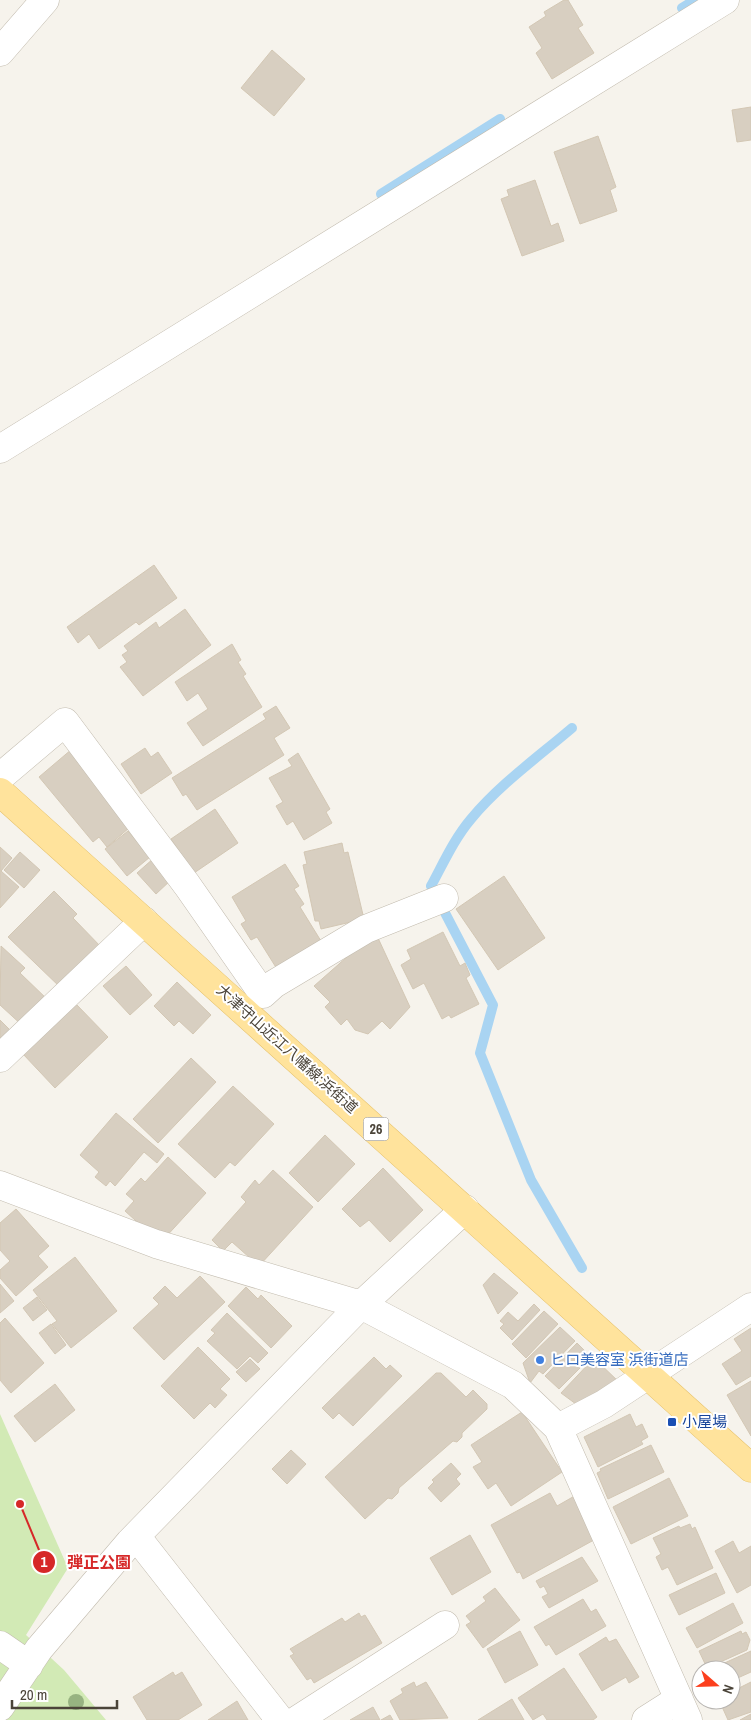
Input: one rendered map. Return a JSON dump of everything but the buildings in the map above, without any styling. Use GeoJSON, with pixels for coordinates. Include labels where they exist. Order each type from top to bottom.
{"type":"FeatureCollection","features":[{"type":"Feature","properties":{"kind":"main road","name":"大津守山近江八幡線;浜街道"},"geometry":{"type":"LineString","coordinates":[[0,792],[144,921],[255,1004],[465,1209],[751,1468]]}},
{"type":"Feature","properties":{"kind":"street"},"geometry":{"type":"LineString","coordinates":[[0,52],[45,0]]}},
{"type":"Feature","properties":{"kind":"street"},"geometry":{"type":"LineString","coordinates":[[0,449],[725,0]]}},
{"type":"Feature","properties":{"kind":"street"},"geometry":{"type":"LineString","coordinates":[[0,777],[65,722],[187,885],[255,1004],[274,984],[366,929],[444,898]]}},
{"type":"Feature","properties":{"kind":"street"},"geometry":{"type":"LineString","coordinates":[[0,1058],[144,921]]}},
{"type":"Feature","properties":{"kind":"street"},"geometry":{"type":"LineString","coordinates":[[0,1185],[156,1244],[361,1305],[512,1385],[558,1428],[684,1710],[646,1720]]}},
{"type":"Feature","properties":{"kind":"street"},"geometry":{"type":"LineString","coordinates":[[0,1707],[34,1657],[136,1536],[361,1305],[465,1209]]}},
{"type":"Feature","properties":{"kind":"street"},"geometry":{"type":"LineString","coordinates":[[558,1428],[604,1404],[751,1307]]}},
{"type":"Feature","properties":{"kind":"street"},"geometry":{"type":"LineString","coordinates":[[136,1536],[280,1720]]}},
{"type":"Feature","properties":{"kind":"street"},"geometry":{"type":"LineString","coordinates":[[297,1720],[445,1626]]}},
{"type":"Feature","properties":{"kind":"street"},"geometry":{"type":"LineString","coordinates":[[0,1645],[34,1657]]}},
{"type":"Feature","properties":{"kind":"green space"},"geometry":{"type":"Polygon","coordinates":[[[0,1414],[68,1568],[26,1635],[64,1670],[106,1720],[0,1720],[0,1414]]]}},
{"type":"Feature","properties":{"kind":"waterway"},"geometry":{"type":"LineString","coordinates":[[682,8],[695,0]]}},
{"type":"Feature","properties":{"kind":"waterway"},"geometry":{"type":"LineString","coordinates":[[381,194],[500,119]]}},
{"type":"Feature","properties":{"kind":"waterway"},"geometry":{"type":"LineString","coordinates":[[572,728],[506,783],[471,819],[459,835],[431,886],[493,1005],[480,1053],[531,1180],[582,1268]]}},
{"type":"Feature","properties":{"kind":"place","name":"ヒロ美容室 浜街道店"},"geometry":{"type":"Point","coordinates":[540,1360]}},
{"type":"Feature","properties":{"kind":"place","name":"小屋場"},"geometry":{"type":"Point","coordinates":[672,1422]}},
{"type":"Feature","properties":{"kind":"place","name":"弾正公園"},"geometry":{"type":"Point","coordinates":[20,1504]}}]}
